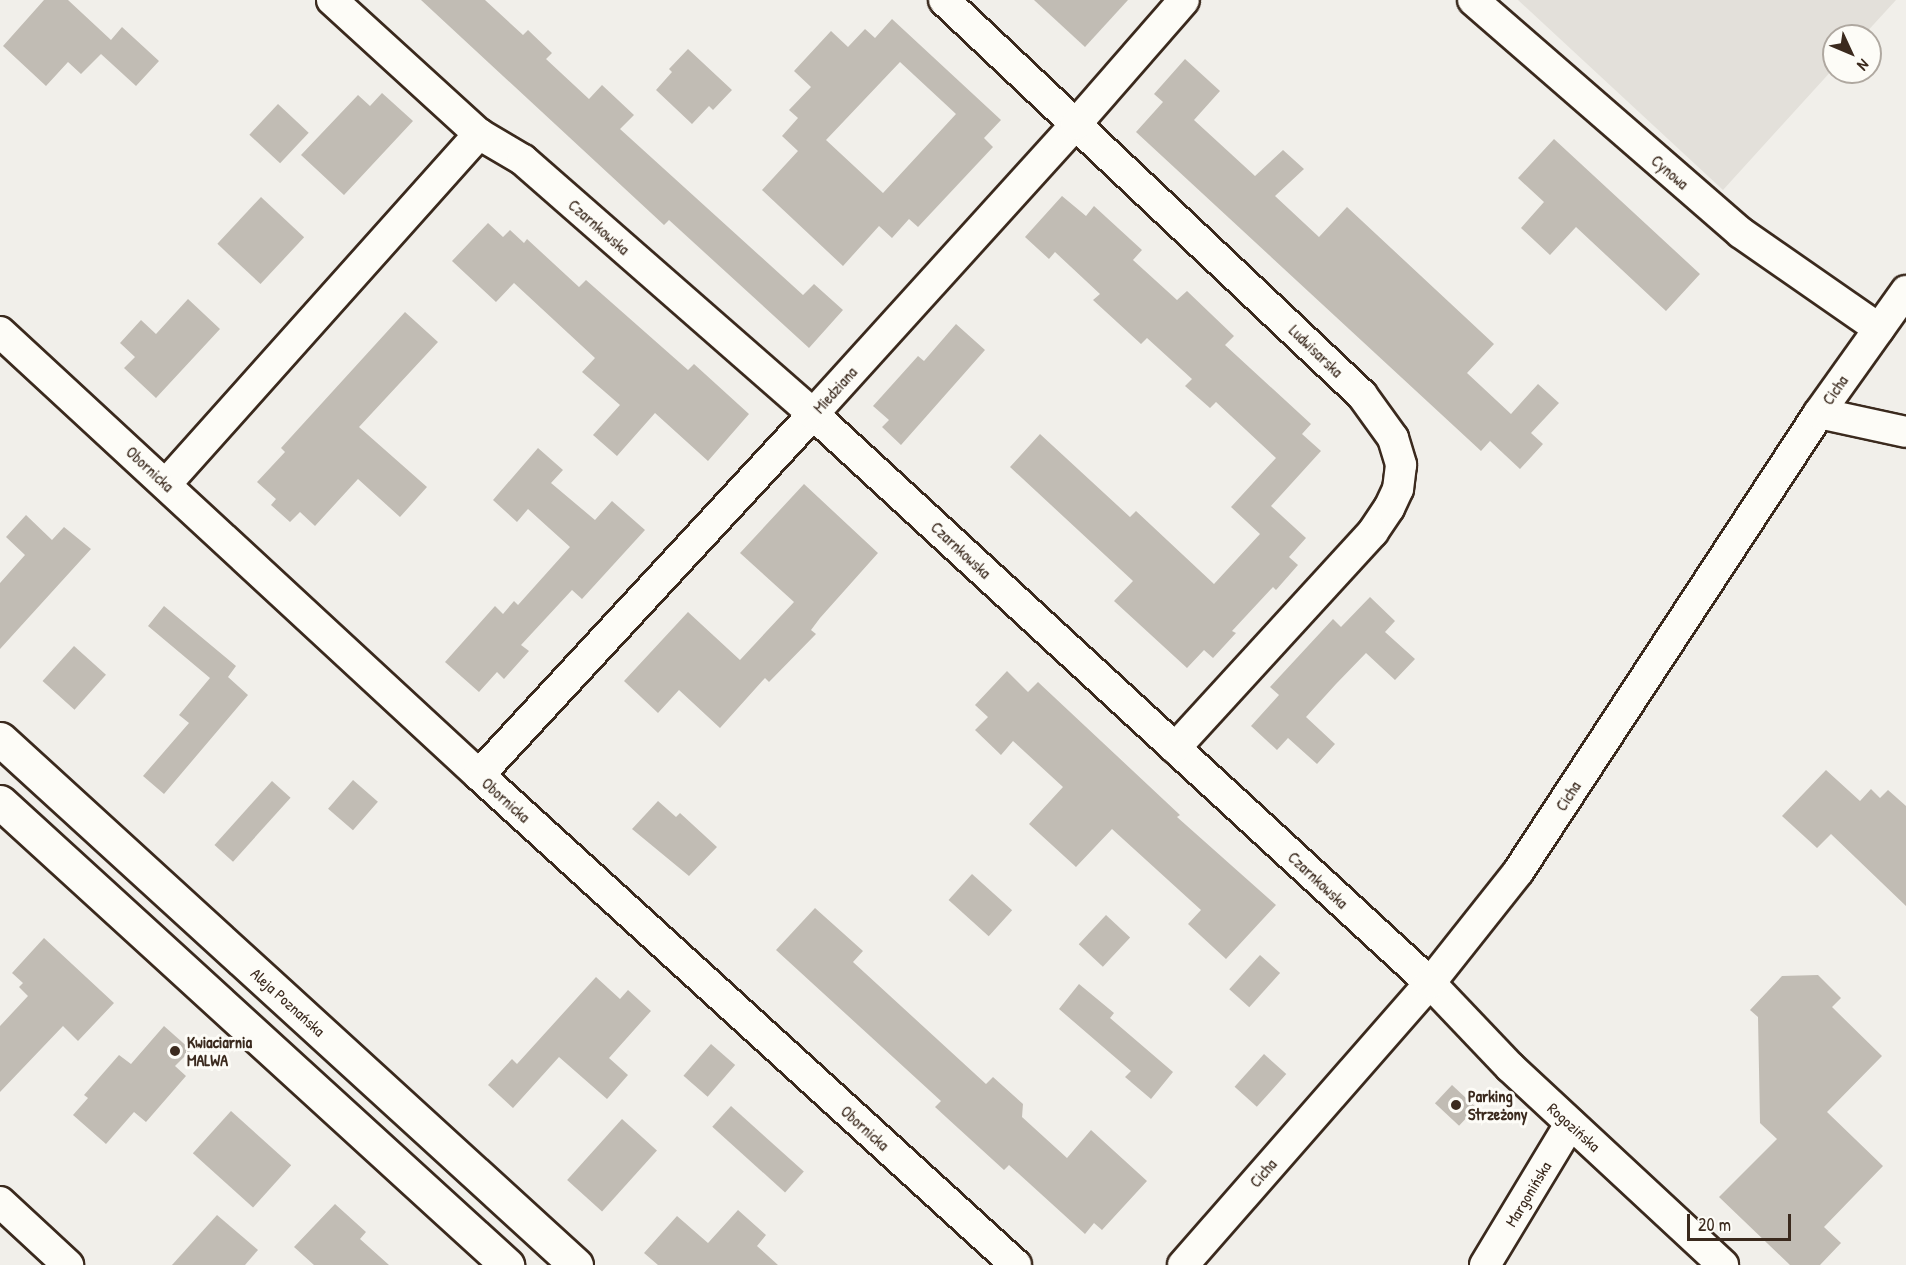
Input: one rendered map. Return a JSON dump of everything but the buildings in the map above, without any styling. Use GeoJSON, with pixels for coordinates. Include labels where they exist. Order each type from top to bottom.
{"type":"FeatureCollection","features":[{"type":"Feature","properties":{"kind":"main road","name":"Aleja Poznańska"},"geometry":{"type":"LineString","coordinates":[[0,739],[576,1265]]}},
{"type":"Feature","properties":{"kind":"main road"},"geometry":{"type":"LineString","coordinates":[[0,802],[507,1265]]}},
{"type":"Feature","properties":{"kind":"street","name":"Czarnkowska"},"geometry":{"type":"LineString","coordinates":[[332,0],[479,134],[523,160],[813,414],[1430,983]]}},
{"type":"Feature","properties":{"kind":"street","name":"Ludwisarska"},"geometry":{"type":"LineString","coordinates":[[944,0],[1362,395],[1393,438],[1401,465],[1398,489],[1373,532],[1175,748]]}},
{"type":"Feature","properties":{"kind":"street","name":"Miedziana"},"geometry":{"type":"LineString","coordinates":[[479,776],[813,414],[1076,124],[1184,0]]}},
{"type":"Feature","properties":{"kind":"street","name":"Cynowa"},"geometry":{"type":"LineString","coordinates":[[1473,0],[1741,233],[1879,329]]}},
{"type":"Feature","properties":{"kind":"street"},"geometry":{"type":"LineString","coordinates":[[166,484],[479,134]]}},
{"type":"Feature","properties":{"kind":"street","name":"Cicha"},"geometry":{"type":"LineString","coordinates":[[1183,1265],[1430,983],[1518,872],[1819,413],[1906,291]]}},
{"type":"Feature","properties":{"kind":"street","name":"Obornicka"},"geometry":{"type":"LineString","coordinates":[[0,332],[479,776],[1016,1265]]}},
{"type":"Feature","properties":{"kind":"street"},"geometry":{"type":"LineString","coordinates":[[1819,413],[1906,432]]}},
{"type":"Feature","properties":{"kind":"street","name":"Rogozińska"},"geometry":{"type":"LineString","coordinates":[[1430,983],[1510,1067],[1723,1265]]}},
{"type":"Feature","properties":{"kind":"street","name":"Margonińska"},"geometry":{"type":"LineString","coordinates":[[1485,1265],[1570,1124]]}},
{"type":"Feature","properties":{"kind":"street"},"geometry":{"type":"LineString","coordinates":[[0,1202],[68,1265]]}},
{"type":"Feature","properties":{"kind":"shaded area"},"geometry":{"type":"Polygon","coordinates":[[[1518,0],[1896,0],[1874,24],[1822,24],[1822,81],[1723,190],[1518,0]]]}},
{"type":"Feature","properties":{"kind":"place","name":"Kwiaciarnia MALWA"},"geometry":{"type":"Point","coordinates":[175,1051]}},
{"type":"Feature","properties":{"kind":"place","name":"Parking Strzeżony"},"geometry":{"type":"Point","coordinates":[1456,1105]}}]}
